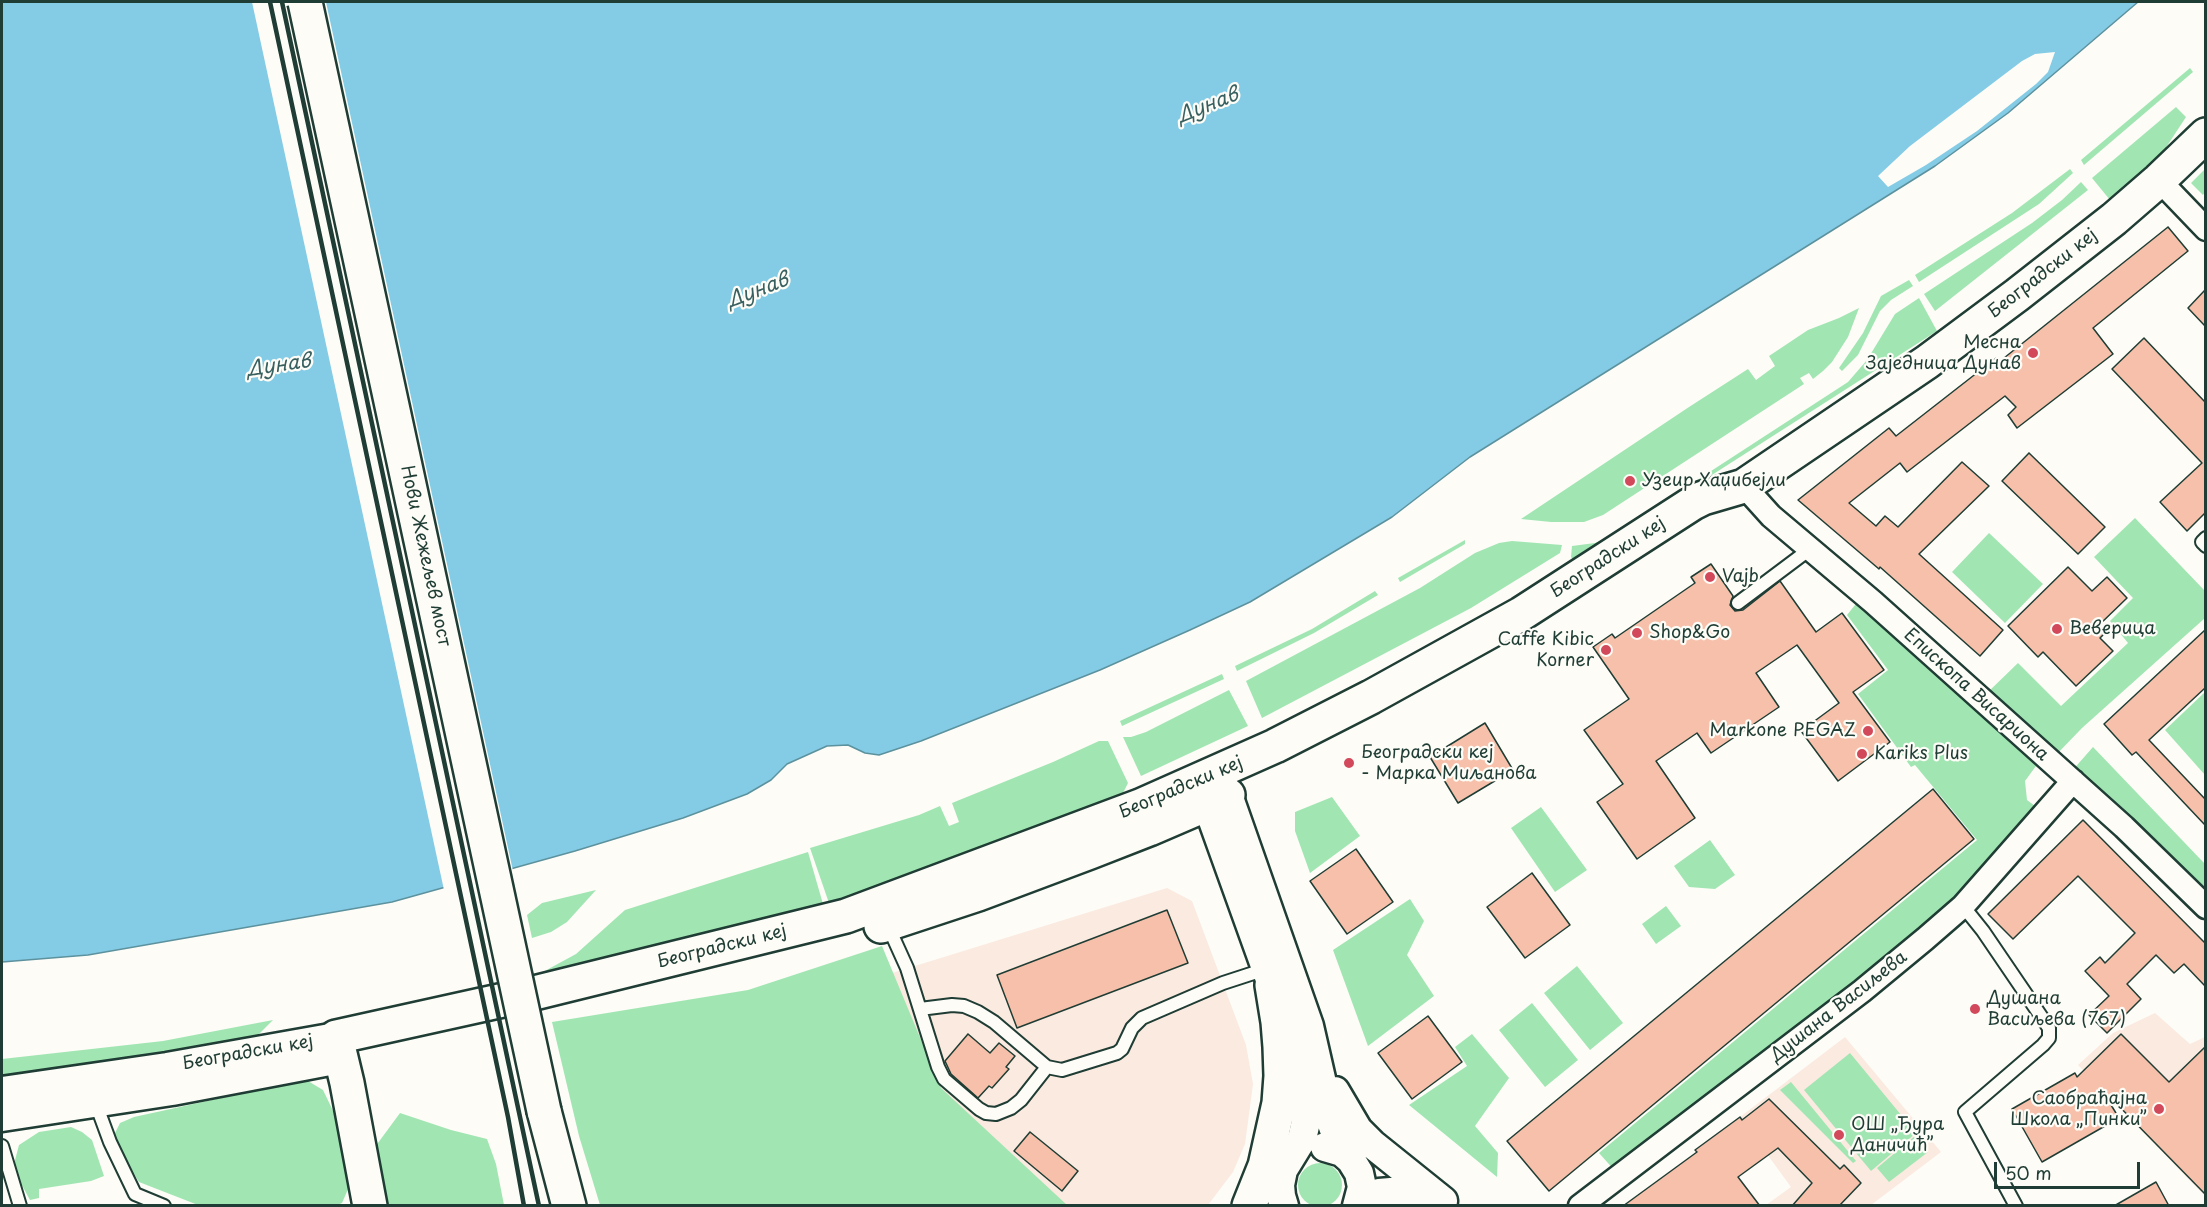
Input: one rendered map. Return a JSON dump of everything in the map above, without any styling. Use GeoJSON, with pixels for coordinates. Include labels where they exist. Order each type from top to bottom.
{"type":"FeatureCollection","features":[{"type":"Feature","properties":{"kind":"main road","name":"Нови Жежељев мост"},"geometry":{"type":"LineString","coordinates":[[305,2],[544,1111],[570,1206]]}},
{"type":"Feature","properties":{"kind":"main road","name":"Београдски кеј"},"geometry":{"type":"LineString","coordinates":[[338,1048],[727,967],[888,924],[978,894],[1149,829],[1214,792],[1275,746],[1371,698],[1469,644],[1590,571],[1693,503],[1744,486],[1927,362],[2071,253],[2159,180],[2205,135]]}},
{"type":"Feature","properties":{"kind":"main road","name":"Београдски кеј"},"geometry":{"type":"LineString","coordinates":[[338,1048],[526,995],[846,916],[1079,830],[1214,792]]}},
{"type":"Feature","properties":{"kind":"main road"},"geometry":{"type":"LineString","coordinates":[[1249,1206],[1265,1166],[1279,1103],[1280,1047],[1278,1022],[1269,977]]}},
{"type":"Feature","properties":{"kind":"main road"},"geometry":{"type":"LineString","coordinates":[[338,1048],[347,1083],[370,1206]]}},
{"type":"Feature","properties":{"kind":"street"},"geometry":{"type":"LineString","coordinates":[[2159,180],[2205,229]]}},
{"type":"Feature","properties":{"kind":"street","name":"Епископа Висариона"},"geometry":{"type":"LineString","coordinates":[[1744,486],[1771,516],[1873,602],[2150,851],[2205,907]]}},
{"type":"Feature","properties":{"kind":"street","name":"Душана Васиљева"},"geometry":{"type":"LineString","coordinates":[[1580,1206],[1862,991],[1963,906],[2073,782]]}},
{"type":"Feature","properties":{"kind":"street"},"geometry":{"type":"LineString","coordinates":[[1214,792],[1269,977],[1298,1051],[1306,1082],[1307,1104],[1302,1140],[1282,1189]]}},
{"type":"Feature","properties":{"kind":"street"},"geometry":{"type":"LineString","coordinates":[[1214,792],[1315,1049],[1344,1108],[1358,1130],[1372,1144],[1440,1200]]}},
{"type":"Feature","properties":{"kind":"street","name":"Београдски кеј"},"geometry":{"type":"LineString","coordinates":[[2,1091],[167,1067],[338,1048]]}},
{"type":"Feature","properties":{"kind":"street","name":"Београдски кеј"},"geometry":{"type":"LineString","coordinates":[[2,1117],[172,1091],[338,1048]]}},
{"type":"Feature","properties":{"kind":"street"},"geometry":{"type":"LineString","coordinates":[[1315,1049],[1330,1118],[1346,1156],[1359,1173],[1362,1187],[1358,1204]]}},
{"type":"Feature","properties":{"kind":"street"},"geometry":{"type":"LineString","coordinates":[[1282,1189],[1302,1150],[1315,1146],[1329,1147],[1401,1178],[1440,1200]]}},
{"type":"Feature","properties":{"kind":"street"},"geometry":{"type":"LineString","coordinates":[[1358,1204],[1379,1193],[1402,1191],[1440,1200]]}},
{"type":"Feature","properties":{"kind":"lane"},"geometry":{"type":"LineString","coordinates":[[2205,538],[2202,542],[2205,546]]}},
{"type":"Feature","properties":{"kind":"lane"},"geometry":{"type":"LineString","coordinates":[[1738,603],[1810,549]]}},
{"type":"Feature","properties":{"kind":"lane"},"geometry":{"type":"LineString","coordinates":[[1963,906],[2049,1028],[2049,1038],[2043,1045],[1965,1112],[2016,1206]]}},
{"type":"Feature","properties":{"kind":"lane"},"geometry":{"type":"LineString","coordinates":[[888,924],[907,968],[938,1068],[944,1079],[986,1113],[996,1114],[1011,1108],[1022,1100],[1047,1067]]}},
{"type":"Feature","properties":{"kind":"lane"},"geometry":{"type":"LineString","coordinates":[[920,1009],[952,1005],[964,1006],[978,1012],[994,1022],[1047,1067],[1062,1070],[1117,1053],[1122,1049],[1132,1028],[1142,1018],[1223,983],[1269,977]]}},
{"type":"Feature","properties":{"kind":"lane"},"geometry":{"type":"LineString","coordinates":[[96,1104],[110,1142],[135,1194],[164,1206]]}},
{"type":"Feature","properties":{"kind":"lane"},"geometry":{"type":"LineString","coordinates":[[2,1146],[20,1206]]}},
{"type":"Feature","properties":{"kind":"shaded area"},"geometry":{"type":"Polygon","coordinates":[[[1167,888],[1192,901],[1246,1045],[1253,1084],[1245,1144],[1233,1172],[1208,1205],[1060,1205],[949,1111],[889,974],[1167,888]]]}},
{"type":"Feature","properties":{"kind":"shaded area","name":"Саобраћајна Школа „Пинки”"},"geometry":{"type":"Polygon","coordinates":[[[2155,1013],[2190,1044],[2205,1037],[2205,1196],[2078,1065],[2113,1033],[2155,1013]]]}},
{"type":"Feature","properties":{"kind":"shaded area","name":"ОШ „Ђура Даничић”"},"geometry":{"type":"Polygon","coordinates":[[[1845,1037],[1941,1152],[1871,1205],[1766,1205],[1791,1187],[1740,1117],[1845,1037]]]}},
{"type":"Feature","properties":{"kind":"green space"},"geometry":{"type":"Polygon","coordinates":[[[2190,68],[2193,72],[2084,165],[2081,160],[2190,68]]]}},
{"type":"Feature","properties":{"kind":"green space"},"geometry":{"type":"Polygon","coordinates":[[[2176,107],[2186,117],[2163,152],[2110,200],[2092,178],[2176,107]]]}},
{"type":"Feature","properties":{"kind":"green space"},"geometry":{"type":"Polygon","coordinates":[[[2070,169],[2073,173],[2039,204],[1919,282],[1915,275],[2012,213],[2070,169]]]}},
{"type":"Feature","properties":{"kind":"green space"},"geometry":{"type":"Polygon","coordinates":[[[2205,169],[2205,192],[2203,195],[2191,183],[2205,169]]]}},
{"type":"Feature","properties":{"kind":"green space"},"geometry":{"type":"Polygon","coordinates":[[[2081,182],[2088,190],[1935,311],[1924,294],[2032,223],[2081,182]]]}},
{"type":"Feature","properties":{"kind":"green space"},"geometry":{"type":"Polygon","coordinates":[[[1909,280],[1913,286],[1891,300],[1880,311],[1858,355],[1842,371],[1839,368],[1863,333],[1881,296],[1909,280]]]}},
{"type":"Feature","properties":{"kind":"green space"},"geometry":{"type":"Polygon","coordinates":[[[1919,298],[1937,331],[1690,489],[1688,486],[1848,382],[1867,360],[1895,314],[1919,298]]]}},
{"type":"Feature","properties":{"kind":"green space"},"geometry":{"type":"Polygon","coordinates":[[[1859,308],[1848,337],[1832,362],[1823,371],[1813,379],[1809,373],[1800,378],[1804,384],[1603,515],[1584,522],[1521,519],[1748,369],[1756,380],[1775,366],[1769,356],[1808,330],[1859,308]]]}},
{"type":"Feature","properties":{"kind":"green space"},"geometry":{"type":"Polygon","coordinates":[[[2135,518],[2205,591],[2205,618],[2082,728],[2055,756],[1987,693],[2018,663],[2061,706],[2128,643],[2110,621],[2133,598],[2094,557],[2135,518]]]}},
{"type":"Feature","properties":{"kind":"green space"},"geometry":{"type":"Polygon","coordinates":[[[1989,533],[2043,584],[2005,623],[1952,572],[1989,533]]]}},
{"type":"Feature","properties":{"kind":"green space"},"geometry":{"type":"Polygon","coordinates":[[[1617,534],[1577,565],[1571,557],[1572,546],[1595,543],[1617,534]]]}},
{"type":"Feature","properties":{"kind":"green space"},"geometry":{"type":"Polygon","coordinates":[[[1465,540],[1465,544],[1400,582],[1398,578],[1465,540]]]}},
{"type":"Feature","properties":{"kind":"green space"},"geometry":{"type":"Polygon","coordinates":[[[1512,541],[1562,545],[1560,553],[1471,608],[1262,718],[1246,681],[1420,588],[1475,553],[1499,543],[1512,541]]]}},
{"type":"Feature","properties":{"kind":"green space"},"geometry":{"type":"Polygon","coordinates":[[[1375,591],[1378,595],[1314,633],[1237,671],[1235,666],[1312,629],[1375,591]]]}},
{"type":"Feature","properties":{"kind":"green space"},"geometry":{"type":"Polygon","coordinates":[[[1859,600],[2036,766],[2025,781],[2027,800],[2039,809],[1957,903],[1616,1172],[1599,1153],[1977,840],[1915,765],[1911,767],[1858,694],[1888,670],[1847,615],[1859,600]]]}},
{"type":"Feature","properties":{"kind":"green space"},"geometry":{"type":"Polygon","coordinates":[[[1222,674],[1224,679],[1122,726],[1120,721],[1222,674]]]}},
{"type":"Feature","properties":{"kind":"green space"},"geometry":{"type":"Polygon","coordinates":[[[1229,690],[1248,726],[1141,776],[1123,737],[1146,732],[1229,690]]]}},
{"type":"Feature","properties":{"kind":"green space"},"geometry":{"type":"Polygon","coordinates":[[[2205,692],[2205,775],[2165,730],[2205,692]]]}},
{"type":"Feature","properties":{"kind":"green space"},"geometry":{"type":"Polygon","coordinates":[[[1099,741],[1108,741],[1128,783],[1121,797],[1117,799],[1114,796],[1104,800],[1093,814],[830,906],[810,848],[919,815],[940,806],[949,826],[959,822],[952,803],[1099,741]]]}},
{"type":"Feature","properties":{"kind":"green space"},"geometry":{"type":"Polygon","coordinates":[[[2093,747],[2205,864],[2205,898],[2071,772],[2093,747]]]}},
{"type":"Feature","properties":{"kind":"green space"},"geometry":{"type":"Polygon","coordinates":[[[1332,797],[1360,836],[1310,873],[1295,831],[1295,812],[1332,797]]]}},
{"type":"Feature","properties":{"kind":"green space"},"geometry":{"type":"Polygon","coordinates":[[[1541,807],[1587,870],[1555,892],[1511,828],[1541,807]]]}},
{"type":"Feature","properties":{"kind":"green space"},"geometry":{"type":"Polygon","coordinates":[[[1710,840],[1735,875],[1715,889],[1689,887],[1674,866],[1710,840]]]}},
{"type":"Feature","properties":{"kind":"green space"},"geometry":{"type":"Polygon","coordinates":[[[808,852],[825,911],[545,986],[541,973],[576,954],[625,910],[808,852]]]}},
{"type":"Feature","properties":{"kind":"green space"},"geometry":{"type":"Polygon","coordinates":[[[596,890],[567,922],[551,932],[532,938],[527,915],[542,903],[596,890]]]}},
{"type":"Feature","properties":{"kind":"green space"},"geometry":{"type":"Polygon","coordinates":[[[1410,899],[1424,921],[1407,955],[1434,996],[1368,1046],[1333,950],[1410,899]]]}},
{"type":"Feature","properties":{"kind":"green space"},"geometry":{"type":"Polygon","coordinates":[[[1666,906],[1681,926],[1656,944],[1642,924],[1666,906]]]}},
{"type":"Feature","properties":{"kind":"green space"},"geometry":{"type":"Polygon","coordinates":[[[882,946],[941,1088],[1067,1205],[600,1205],[579,1136],[552,1022],[748,990],[882,946]]]}},
{"type":"Feature","properties":{"kind":"green space"},"geometry":{"type":"Polygon","coordinates":[[[1577,966],[1623,1023],[1590,1050],[1544,993],[1577,966]]]}},
{"type":"Feature","properties":{"kind":"green space"},"geometry":{"type":"Polygon","coordinates":[[[1532,1003],[1578,1060],[1545,1087],[1499,1030],[1532,1003]]]}},
{"type":"Feature","properties":{"kind":"green space"},"geometry":{"type":"Polygon","coordinates":[[[273,1020],[255,1038],[2,1081],[2,1059],[163,1041],[273,1020]]]}},
{"type":"Feature","properties":{"kind":"green space"},"geometry":{"type":"Polygon","coordinates":[[[1472,1034],[1509,1078],[1475,1126],[1498,1153],[1497,1177],[1409,1105],[1467,1066],[1455,1047],[1472,1034]]]}},
{"type":"Feature","properties":{"kind":"green space"},"geometry":{"type":"Polygon","coordinates":[[[1850,1053],[1916,1133],[1871,1171],[1804,1090],[1850,1053]]]}},
{"type":"Feature","properties":{"kind":"green space"},"geometry":{"type":"Polygon","coordinates":[[[308,1081],[323,1090],[337,1119],[349,1187],[342,1203],[337,1205],[198,1205],[139,1182],[123,1156],[114,1135],[120,1123],[134,1117],[308,1081]]]}},
{"type":"Feature","properties":{"kind":"green space"},"geometry":{"type":"Polygon","coordinates":[[[1791,1082],[1856,1161],[1853,1163],[1780,1090],[1791,1082]]]}},
{"type":"Feature","properties":{"kind":"green space"},"geometry":{"type":"Polygon","coordinates":[[[400,1113],[487,1139],[496,1164],[504,1205],[388,1205],[375,1147],[400,1113]]]}},
{"type":"Feature","properties":{"kind":"green space"},"geometry":{"type":"Polygon","coordinates":[[[71,1127],[92,1140],[104,1176],[91,1181],[39,1189],[39,1198],[30,1200],[18,1178],[14,1164],[19,1145],[39,1132],[71,1127]]]}},
{"type":"Feature","properties":{"kind":"green space"},"geometry":{"type":"Polygon","coordinates":[[[1915,1136],[1928,1152],[1889,1182],[1877,1168],[1915,1136]]]}},
{"type":"Feature","properties":{"kind":"green space"},"geometry":{"type":"Polygon","coordinates":[[[1320,1163],[1336,1169],[1342,1185],[1336,1201],[1320,1207],[1304,1201],[1298,1185],[1304,1169],[1320,1163]]]}},
{"type":"Feature","properties":{"kind":"water","name":"Дунав"},"geometry":{"type":"Polygon","coordinates":[[[2,2],[2138,2],[2008,113],[1935,166],[1470,457],[1392,517],[1250,602],[1190,630],[1100,670],[921,741],[879,755],[865,753],[848,745],[827,746],[787,764],[771,780],[747,794],[683,818],[575,851],[392,902],[88,955],[2,962],[2,2]]]}},
{"type":"Feature","properties":{"kind":"pier"},"geometry":{"type":"Polygon","coordinates":[[[252,2],[326,2],[513,871],[444,890],[252,2]]]}},
{"type":"Feature","properties":{"kind":"pier"},"geometry":{"type":"Polygon","coordinates":[[[2055,52],[2048,72],[1977,131],[1888,187],[1878,176],[1910,146],[2022,61],[2035,54],[2055,52]]]}},
{"type":"Feature","properties":{"kind":"building"},"geometry":{"type":"Polygon","coordinates":[[[2168,227],[2188,251],[2093,328],[2113,354],[2017,428],[2008,415],[2016,407],[2005,396],[1907,472],[1900,463],[1849,503],[1876,526],[1885,516],[1898,527],[1962,462],[1989,486],[1919,554],[2003,630],[1980,656],[1880,567],[1879,569],[1798,500],[1889,428],[1896,436],[1996,358],[1999,362],[2168,227]]]}},
{"type":"Feature","properties":{"kind":"building"},"geometry":{"type":"Polygon","coordinates":[[[2205,290],[2205,326],[2188,308],[2205,290]]]}},
{"type":"Feature","properties":{"kind":"building"},"geometry":{"type":"Polygon","coordinates":[[[2144,338],[2205,402],[2205,513],[2187,531],[2160,502],[2202,463],[2112,369],[2144,338]]]}},
{"type":"Feature","properties":{"kind":"building"},"geometry":{"type":"Polygon","coordinates":[[[2029,453],[2105,527],[2078,554],[2002,481],[2029,453]]]}},
{"type":"Feature","properties":{"kind":"building"},"geometry":{"type":"Polygon","coordinates":[[[1711,564],[1733,596],[1730,605],[1735,611],[1743,610],[1780,581],[1816,632],[1842,613],[1884,670],[1853,692],[1890,742],[1838,781],[1801,731],[1839,703],[1797,645],[1756,673],[1779,707],[1711,753],[1697,733],[1656,761],[1695,818],[1637,859],[1597,802],[1623,784],[1584,730],[1629,699],[1593,647],[1612,634],[1615,638],[1695,583],[1691,577],[1711,564]]]}},
{"type":"Feature","properties":{"kind":"building","name":"Веверица"},"geometry":{"type":"Polygon","coordinates":[[[2068,567],[2092,591],[2107,577],[2127,598],[2098,626],[2105,633],[2100,638],[2113,651],[2076,686],[2043,652],[2038,657],[2008,626],[2068,567]]]}},
{"type":"Feature","properties":{"kind":"building"},"geometry":{"type":"Polygon","coordinates":[[[2205,630],[2205,688],[2149,740],[2205,799],[2205,825],[2136,752],[2132,755],[2104,724],[2205,630]]]}},
{"type":"Feature","properties":{"kind":"building"},"geometry":{"type":"Polygon","coordinates":[[[1485,723],[1513,770],[1458,803],[1430,757],[1485,723]]]}},
{"type":"Feature","properties":{"kind":"building"},"geometry":{"type":"Polygon","coordinates":[[[1933,789],[1974,839],[1549,1191],[1507,1141],[1933,789]]]}},
{"type":"Feature","properties":{"kind":"building"},"geometry":{"type":"Polygon","coordinates":[[[2083,820],[2205,943],[2205,986],[2184,964],[2174,973],[2156,955],[2127,984],[2141,999],[2107,1033],[2089,1015],[2109,996],[2085,971],[2100,957],[2105,963],[2135,933],[2078,876],[2013,939],[1988,914],[2083,820]]]}},
{"type":"Feature","properties":{"kind":"building"},"geometry":{"type":"Polygon","coordinates":[[[1356,849],[1393,902],[1347,934],[1310,881],[1356,849]]]}},
{"type":"Feature","properties":{"kind":"building"},"geometry":{"type":"Polygon","coordinates":[[[1532,873],[1570,925],[1525,958],[1487,907],[1532,873]]]}},
{"type":"Feature","properties":{"kind":"building"},"geometry":{"type":"Polygon","coordinates":[[[1167,910],[1188,963],[1017,1028],[997,975],[1167,910]]]}},
{"type":"Feature","properties":{"kind":"building"},"geometry":{"type":"Polygon","coordinates":[[[1428,1016],[1462,1062],[1412,1099],[1378,1053],[1428,1016]]]}},
{"type":"Feature","properties":{"kind":"building"},"geometry":{"type":"Polygon","coordinates":[[[968,1034],[990,1053],[999,1043],[1015,1056],[1006,1067],[1009,1069],[992,1088],[989,1086],[978,1098],[951,1074],[945,1061],[968,1034]]]}},
{"type":"Feature","properties":{"kind":"building","name":"Саобраћајна Школа „Пинки”"},"geometry":{"type":"Polygon","coordinates":[[[2121,1034],[2169,1082],[2205,1047],[2205,1194],[2111,1098],[2108,1100],[2119,1118],[2042,1162],[2012,1109],[2075,1073],[2077,1077],[2121,1034]]]}},
{"type":"Feature","properties":{"kind":"building"},"geometry":{"type":"Polygon","coordinates":[[[1769,1099],[1840,1169],[1844,1165],[1861,1183],[1839,1206],[1792,1206],[1812,1183],[1778,1148],[1738,1177],[1760,1206],[1623,1206],[1697,1152],[1695,1150],[1740,1117],[1742,1120],[1769,1099]]]}},
{"type":"Feature","properties":{"kind":"building"},"geometry":{"type":"Polygon","coordinates":[[[1030,1132],[1078,1171],[1062,1191],[1014,1151],[1030,1132]]]}},
{"type":"Feature","properties":{"kind":"building"},"geometry":{"type":"Polygon","coordinates":[[[2156,1182],[2169,1206],[2114,1206],[2156,1182]]]}},
{"type":"Feature","properties":{"kind":"railway"},"geometry":{"type":"LineString","coordinates":[[270,2],[508,1117],[524,1206]]}},
{"type":"Feature","properties":{"kind":"railway"},"geometry":{"type":"LineString","coordinates":[[282,2],[539,1206]]}},
{"type":"Feature","properties":{"kind":"place","name":"Месна Заједница Дунав"},"geometry":{"type":"Point","coordinates":[2033,353]}},
{"type":"Feature","properties":{"kind":"place","name":"Узеир Хаџибејли"},"geometry":{"type":"Point","coordinates":[1630,481]}},
{"type":"Feature","properties":{"kind":"place","name":"Vajb"},"geometry":{"type":"Point","coordinates":[1710,577]}},
{"type":"Feature","properties":{"kind":"place","name":"Веверица"},"geometry":{"type":"Point","coordinates":[2057,629]}},
{"type":"Feature","properties":{"kind":"place","name":"Shop&Go"},"geometry":{"type":"Point","coordinates":[1637,633]}},
{"type":"Feature","properties":{"kind":"place","name":"Caffe Kibic Korner"},"geometry":{"type":"Point","coordinates":[1606,650]}},
{"type":"Feature","properties":{"kind":"place","name":"Markone PEGAZ"},"geometry":{"type":"Point","coordinates":[1868,731]}},
{"type":"Feature","properties":{"kind":"place","name":"Kariks Plus"},"geometry":{"type":"Point","coordinates":[1862,754]}},
{"type":"Feature","properties":{"kind":"place","name":"Београдски кеј - Марка Миљанова"},"geometry":{"type":"Point","coordinates":[1349,763]}},
{"type":"Feature","properties":{"kind":"place","name":"Душана Васиљева (767)"},"geometry":{"type":"Point","coordinates":[1975,1009]}},
{"type":"Feature","properties":{"kind":"place","name":"Саобраћајна Школа „Пинки”"},"geometry":{"type":"Point","coordinates":[2159,1109]}},
{"type":"Feature","properties":{"kind":"place","name":"ОШ „Ђура Даничић”"},"geometry":{"type":"Point","coordinates":[1839,1135]}}]}
